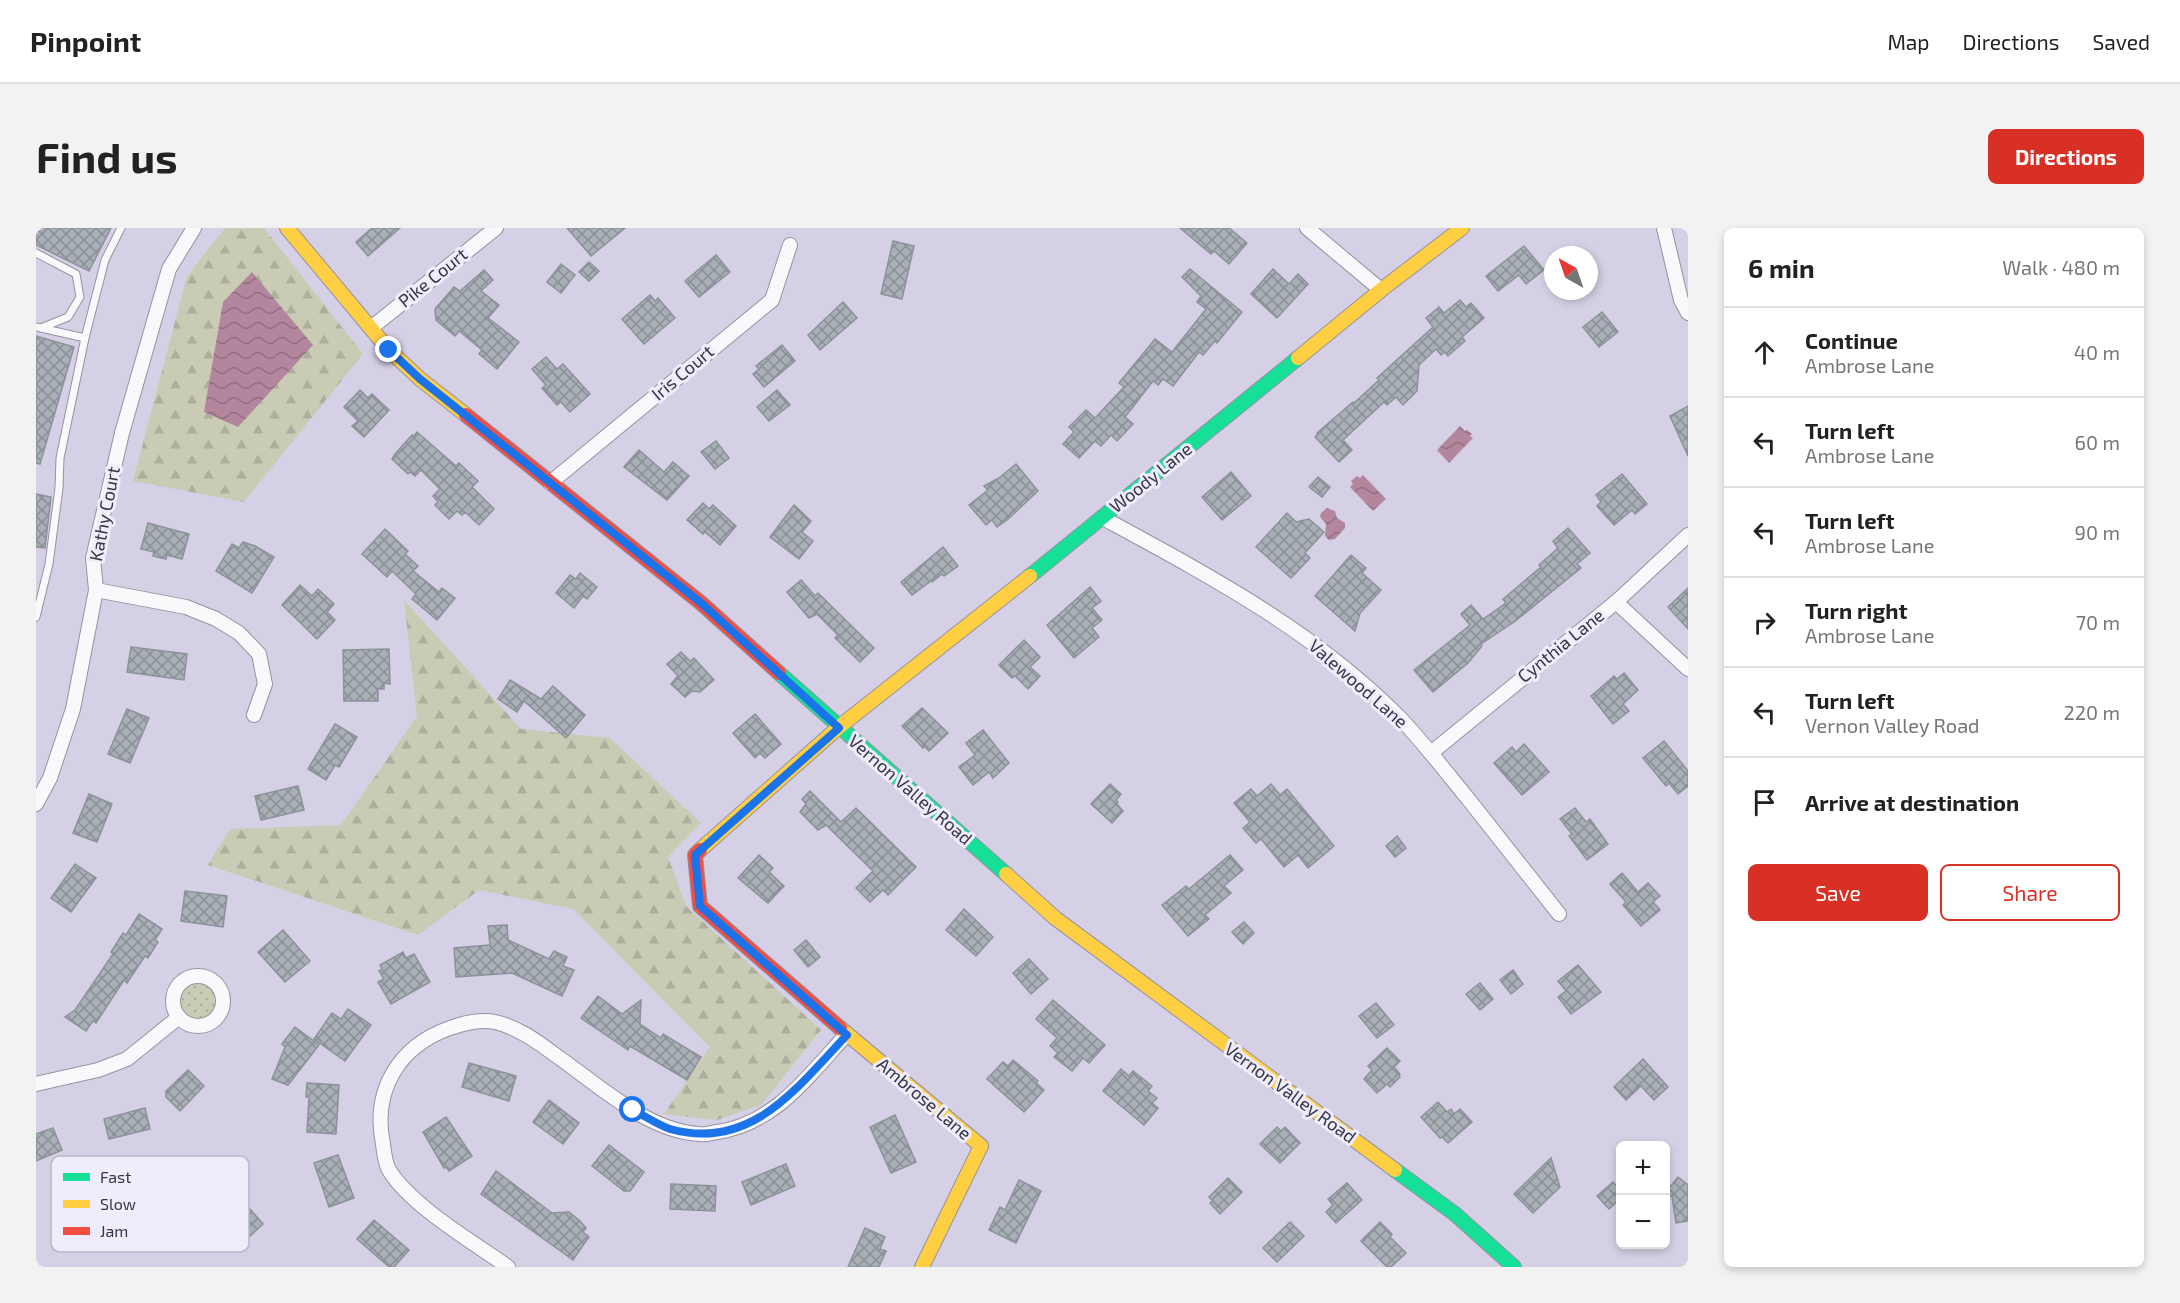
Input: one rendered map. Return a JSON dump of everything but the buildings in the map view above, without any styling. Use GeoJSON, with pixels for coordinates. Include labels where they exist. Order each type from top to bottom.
{"type":"FeatureCollection","features":[{"type":"Feature","properties":{"kind":"main road","name":"Vernon Valley Road"},"geometry":{"type":"LineString","coordinates":[[287,228],[389,350],[420,379],[701,603],[1055,918],[1455,1214],[1514,1267]]}},
{"type":"Feature","properties":{"kind":"main road","name":"Woody Lane"},"geometry":{"type":"LineString","coordinates":[[839,728],[1102,518],[1381,290],[1462,228]]}},
{"type":"Feature","properties":{"kind":"main road","name":"Ambrose Lane"},"geometry":{"type":"LineString","coordinates":[[839,728],[695,855],[700,906],[847,1035],[981,1146],[922,1267]]}},
{"type":"Feature","properties":{"kind":"street","name":"Kathy Court"},"geometry":{"type":"LineString","coordinates":[[36,804],[50,778],[73,709],[96,590],[93,558],[125,422],[170,269],[194,228]]}},
{"type":"Feature","properties":{"kind":"street","name":"Pike Court"},"geometry":{"type":"LineString","coordinates":[[371,328],[496,228]]}},
{"type":"Feature","properties":{"kind":"street"},"geometry":{"type":"LineString","coordinates":[[1306,228],[1381,290]]}},
{"type":"Feature","properties":{"kind":"street"},"geometry":{"type":"LineString","coordinates":[[1664,228],[1681,300],[1688,313]]}},
{"type":"Feature","properties":{"kind":"street","name":"Iris Court"},"geometry":{"type":"LineString","coordinates":[[550,483],[772,300],[790,245]]}},
{"type":"Feature","properties":{"kind":"street","name":"Valewood Lane"},"geometry":{"type":"LineString","coordinates":[[1102,518],[1234,591],[1317,646],[1398,716],[1431,753],[1559,914]]}},
{"type":"Feature","properties":{"kind":"street","name":"Cynthia Lane"},"geometry":{"type":"LineString","coordinates":[[1431,753],[1616,602],[1688,535]]}},
{"type":"Feature","properties":{"kind":"street"},"geometry":{"type":"LineString","coordinates":[[96,590],[186,607],[216,619],[239,633],[259,654],[265,684],[254,715]]}},
{"type":"Feature","properties":{"kind":"street"},"geometry":{"type":"LineString","coordinates":[[1616,602],[1688,669]]}},
{"type":"Feature","properties":{"kind":"street"},"geometry":{"type":"LineString","coordinates":[[36,1084],[98,1070],[127,1059],[179,1017]]}},
{"type":"Feature","properties":{"kind":"street"},"geometry":{"type":"LineString","coordinates":[[508,1267],[420,1204],[402,1188],[387,1168],[381,1137],[381,1107],[389,1077],[407,1053],[431,1035],[462,1024],[494,1022],[531,1037],[633,1110],[669,1129],[700,1135],[732,1130],[757,1120],[784,1101],[847,1035]]}},
{"type":"Feature","properties":{"kind":"lane"},"geometry":{"type":"LineString","coordinates":[[36,617],[50,554],[59,488],[60,458],[85,338],[105,260],[121,228]]}},
{"type":"Feature","properties":{"kind":"lane"},"geometry":{"type":"LineString","coordinates":[[36,253],[76,274],[80,297],[68,317],[39,327]]}},
{"type":"Feature","properties":{"kind":"lane"},"geometry":{"type":"LineString","coordinates":[[39,327],[85,338]]}},
{"type":"Feature","properties":{"kind":"green space"},"geometry":{"type":"Polygon","coordinates":[[[225,228],[264,228],[363,354],[244,502],[133,481],[187,276],[225,228]]]}},
{"type":"Feature","properties":{"kind":"green space"},"geometry":{"type":"Polygon","coordinates":[[[404,600],[521,729],[610,738],[701,823],[668,857],[686,906],[821,1030],[761,1105],[717,1120],[664,1114],[710,1047],[573,909],[479,890],[418,935],[208,865],[230,829],[341,825],[417,716],[404,600]]]}},
{"type":"Feature","properties":{"kind":"green space"},"geometry":{"type":"Polygon","coordinates":[[[198,980],[206,981],[212,986],[217,992],[217,1008],[212,1014],[206,1019],[198,1020],[190,1019],[184,1014],[179,1008],[178,1000],[179,992],[184,986],[190,981],[198,980]]]}},
{"type":"Feature","properties":{"kind":"water"},"geometry":{"type":"Polygon","coordinates":[[[252,272],[313,345],[238,427],[204,412],[223,302],[252,272]]]}},
{"type":"Feature","properties":{"kind":"water"},"geometry":{"type":"Polygon","coordinates":[[[1460,426],[1472,434],[1470,436],[1473,438],[1449,463],[1437,450],[1460,426]]]}},
{"type":"Feature","properties":{"kind":"water"},"geometry":{"type":"Polygon","coordinates":[[[1363,475],[1386,499],[1373,511],[1350,487],[1353,484],[1351,481],[1363,475]]]}},
{"type":"Feature","properties":{"kind":"water"},"geometry":{"type":"Polygon","coordinates":[[[1327,508],[1335,511],[1337,518],[1345,523],[1345,528],[1335,539],[1329,540],[1325,536],[1326,524],[1320,517],[1327,508]]]}},
{"type":"Feature","properties":{"kind":"traffic: fast"},"geometry":{"type":"LineString","coordinates":[[1030,576],[1298,358]]}},
{"type":"Feature","properties":{"kind":"traffic: fast"},"geometry":{"type":"LineString","coordinates":[[779,673],[1006,874]]}},
{"type":"Feature","properties":{"kind":"traffic: fast"},"geometry":{"type":"LineString","coordinates":[[1395,1170],[1455,1214],[1514,1267]]}},
{"type":"Feature","properties":{"kind":"traffic: slow"},"geometry":{"type":"LineString","coordinates":[[287,228],[389,350],[420,379],[466,415]]}},
{"type":"Feature","properties":{"kind":"traffic: slow"},"geometry":{"type":"LineString","coordinates":[[1298,358],[1462,228]]}},
{"type":"Feature","properties":{"kind":"traffic: slow"},"geometry":{"type":"LineString","coordinates":[[700,850],[839,727],[1030,576]]}},
{"type":"Feature","properties":{"kind":"traffic: slow"},"geometry":{"type":"LineString","coordinates":[[1006,874],[1055,918],[1395,1170]]}},
{"type":"Feature","properties":{"kind":"traffic: slow"},"geometry":{"type":"LineString","coordinates":[[840,1028],[981,1146],[922,1267]]}},
{"type":"Feature","properties":{"kind":"traffic: jam"},"geometry":{"type":"LineString","coordinates":[[466,415],[701,603],[779,673]]}},
{"type":"Feature","properties":{"kind":"traffic: jam"},"geometry":{"type":"LineString","coordinates":[[700,850],[695,855],[700,906],[840,1028]]}},
{"type":"Feature","properties":{"kind":"route"},"geometry":{"type":"LineString","coordinates":[[389,350],[420,379],[701,603],[839,728],[695,855],[700,906],[847,1035],[784,1101],[757,1120],[732,1130],[700,1135],[669,1129],[633,1110]]}}]}
